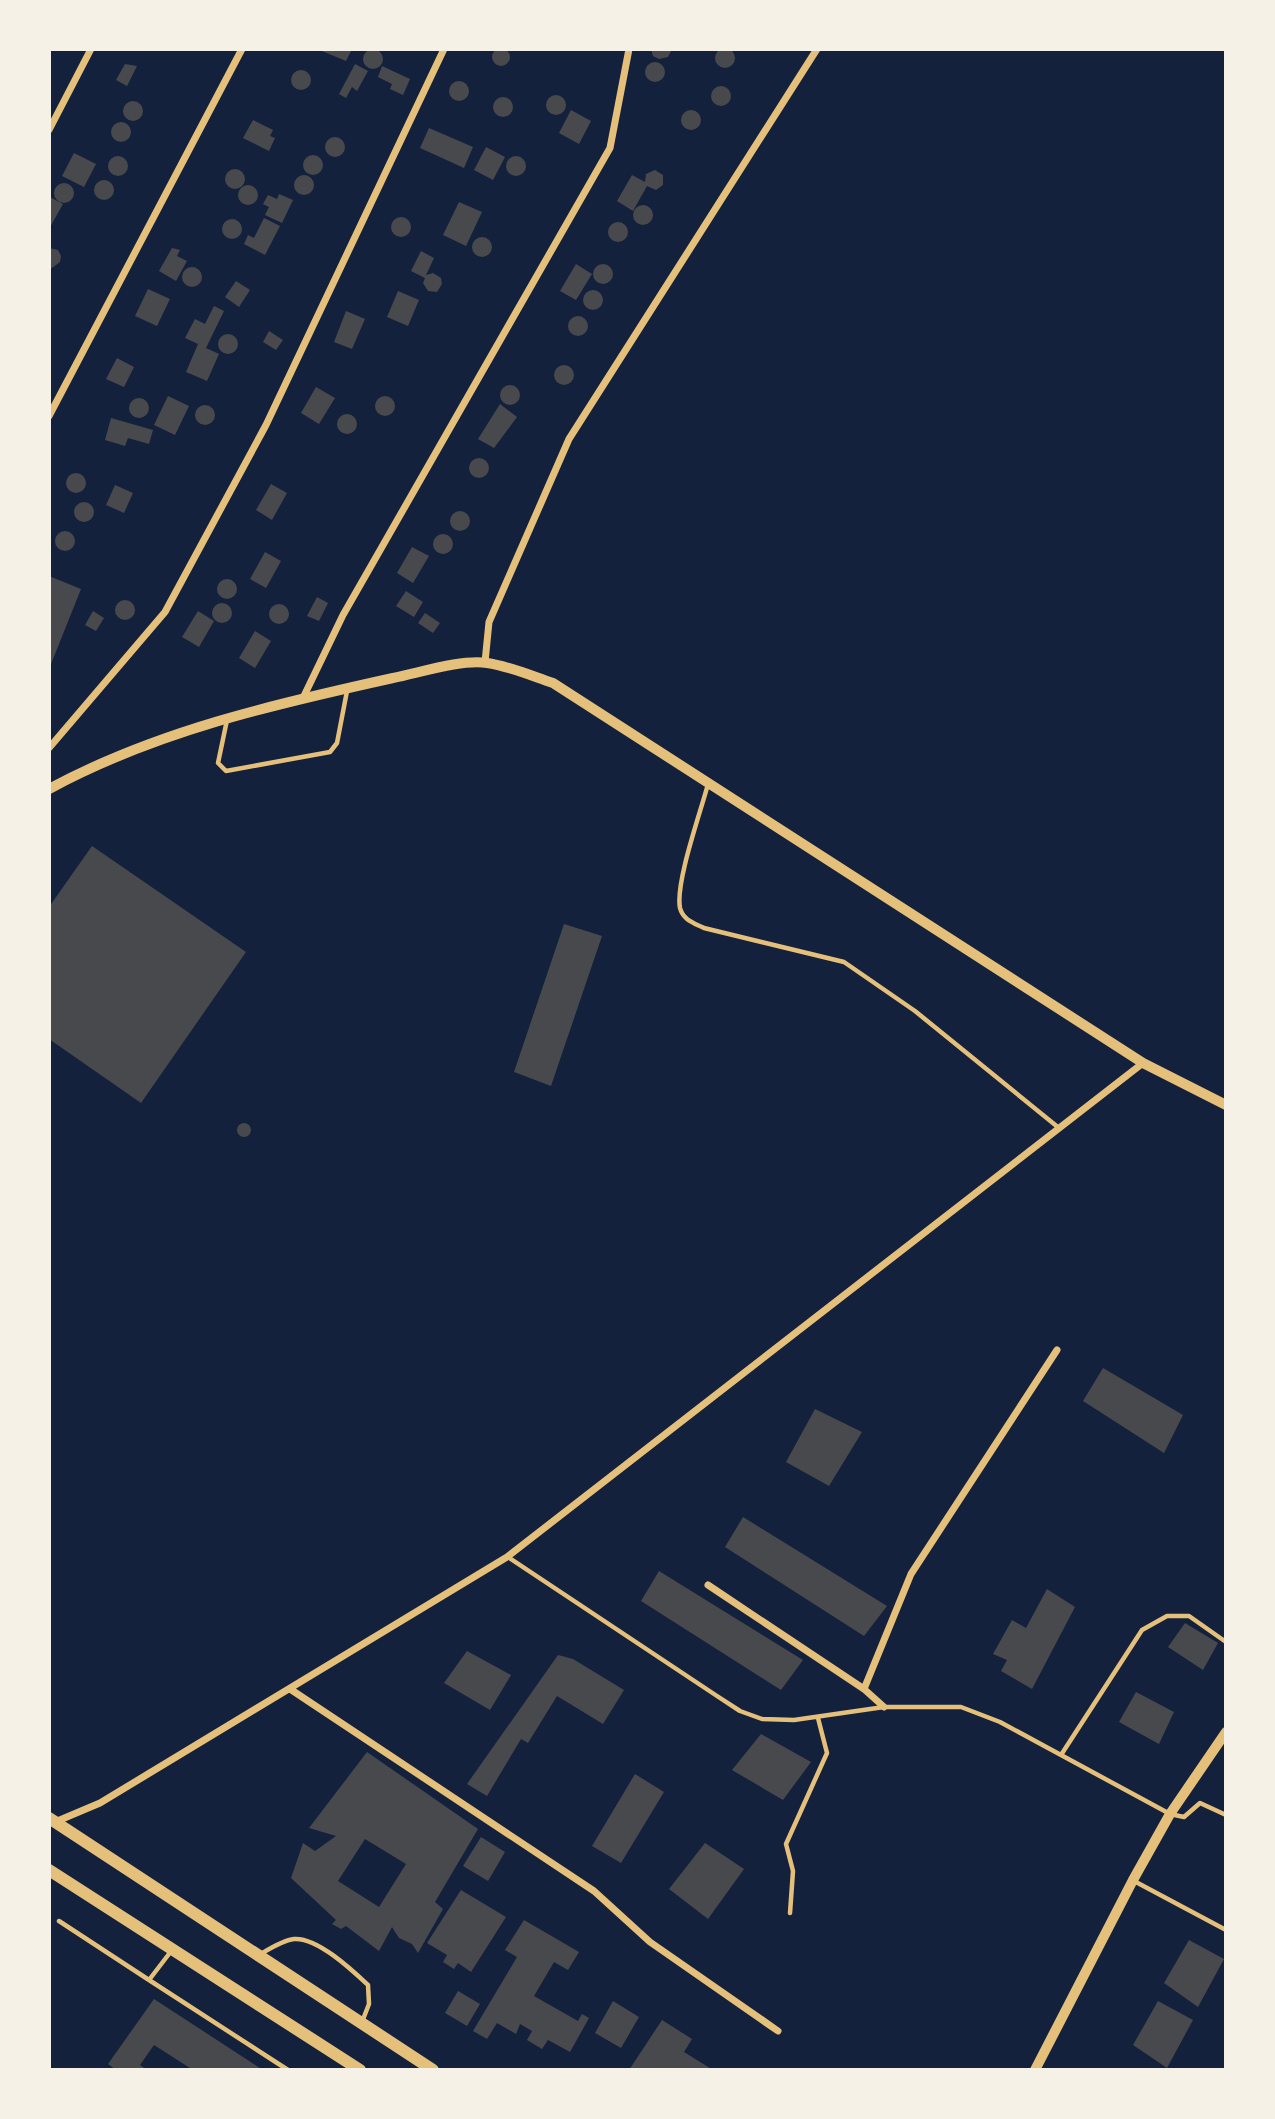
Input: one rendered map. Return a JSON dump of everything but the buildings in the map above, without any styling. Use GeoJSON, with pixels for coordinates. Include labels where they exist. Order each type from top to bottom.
{"type":"FeatureCollection","features":[{"type":"Feature","properties":{"kind":"main road"},"geometry":{"type":"LineString","coordinates":[[51,1821],[433,2070]]}},
{"type":"Feature","properties":{"kind":"main road"},"geometry":{"type":"LineString","coordinates":[[49,1870],[173,1949],[344,2066],[360,2070]]}},
{"type":"Feature","properties":{"kind":"street"},"geometry":{"type":"LineString","coordinates":[[49,130],[92,49]]}},
{"type":"Feature","properties":{"kind":"street"},"geometry":{"type":"LineString","coordinates":[[49,416],[242,49]]}},
{"type":"Feature","properties":{"kind":"street"},"geometry":{"type":"LineString","coordinates":[[49,748],[165,612],[266,425],[444,49]]}},
{"type":"Feature","properties":{"kind":"street"},"geometry":{"type":"LineString","coordinates":[[303,698],[343,615],[610,148],[629,49]]}},
{"type":"Feature","properties":{"kind":"street"},"geometry":{"type":"LineString","coordinates":[[485,662],[489,622],[569,439],[817,49]]}},
{"type":"Feature","properties":{"kind":"street"},"geometry":{"type":"LineString","coordinates":[[49,789],[92,765],[155,739],[303,698],[442,668],[485,662],[553,683],[1143,1063],[1226,1105]]}},
{"type":"Feature","properties":{"kind":"street"},"geometry":{"type":"LineString","coordinates":[[51,1821],[100,1803],[507,1557],[1143,1063]]}},
{"type":"Feature","properties":{"kind":"street"},"geometry":{"type":"LineString","coordinates":[[864,1689],[911,1574],[1057,1350]]}},
{"type":"Feature","properties":{"kind":"street"},"geometry":{"type":"LineString","coordinates":[[708,1585],[864,1689],[884,1707]]}},
{"type":"Feature","properties":{"kind":"street"},"geometry":{"type":"LineString","coordinates":[[290,1689],[594,1891],[650,1942],[778,2031]]}},
{"type":"Feature","properties":{"kind":"street"},"geometry":{"type":"LineString","coordinates":[[1035,2070],[1170,1814],[1226,1732]]}},
{"type":"Feature","properties":{"kind":"lane"},"geometry":{"type":"LineString","coordinates":[[227,720],[218,763],[226,771],[330,752],[337,743],[347,688]]}},
{"type":"Feature","properties":{"kind":"lane"},"geometry":{"type":"LineString","coordinates":[[708,783],[680,889],[680,909],[687,920],[704,928],[844,962],[915,1011],[1059,1128]]}},
{"type":"Feature","properties":{"kind":"lane"},"geometry":{"type":"LineString","coordinates":[[507,1557],[740,1711],[762,1719],[818,1718],[884,1707],[961,1707],[1000,1722],[1170,1814],[1184,1817],[1200,1802],[1226,1815]]}},
{"type":"Feature","properties":{"kind":"lane"},"geometry":{"type":"LineString","coordinates":[[1061,1755],[1142,1630],[1167,1616],[1189,1616],[1226,1643]]}},
{"type":"Feature","properties":{"kind":"lane"},"geometry":{"type":"LineString","coordinates":[[790,1913],[793,1871],[786,1844],[827,1753],[818,1718]]}},
{"type":"Feature","properties":{"kind":"lane"},"geometry":{"type":"LineString","coordinates":[[1133,1880],[1226,1930]]}},
{"type":"Feature","properties":{"kind":"lane"},"geometry":{"type":"LineString","coordinates":[[60,1921],[288,2070]]}},
{"type":"Feature","properties":{"kind":"lane"},"geometry":{"type":"LineString","coordinates":[[258,1955],[291,1939],[302,1939],[342,1961],[368,1985],[369,2004],[361,2023]]}},
{"type":"Feature","properties":{"kind":"lane"},"geometry":{"type":"LineString","coordinates":[[149,1980],[173,1949]]}}]}
